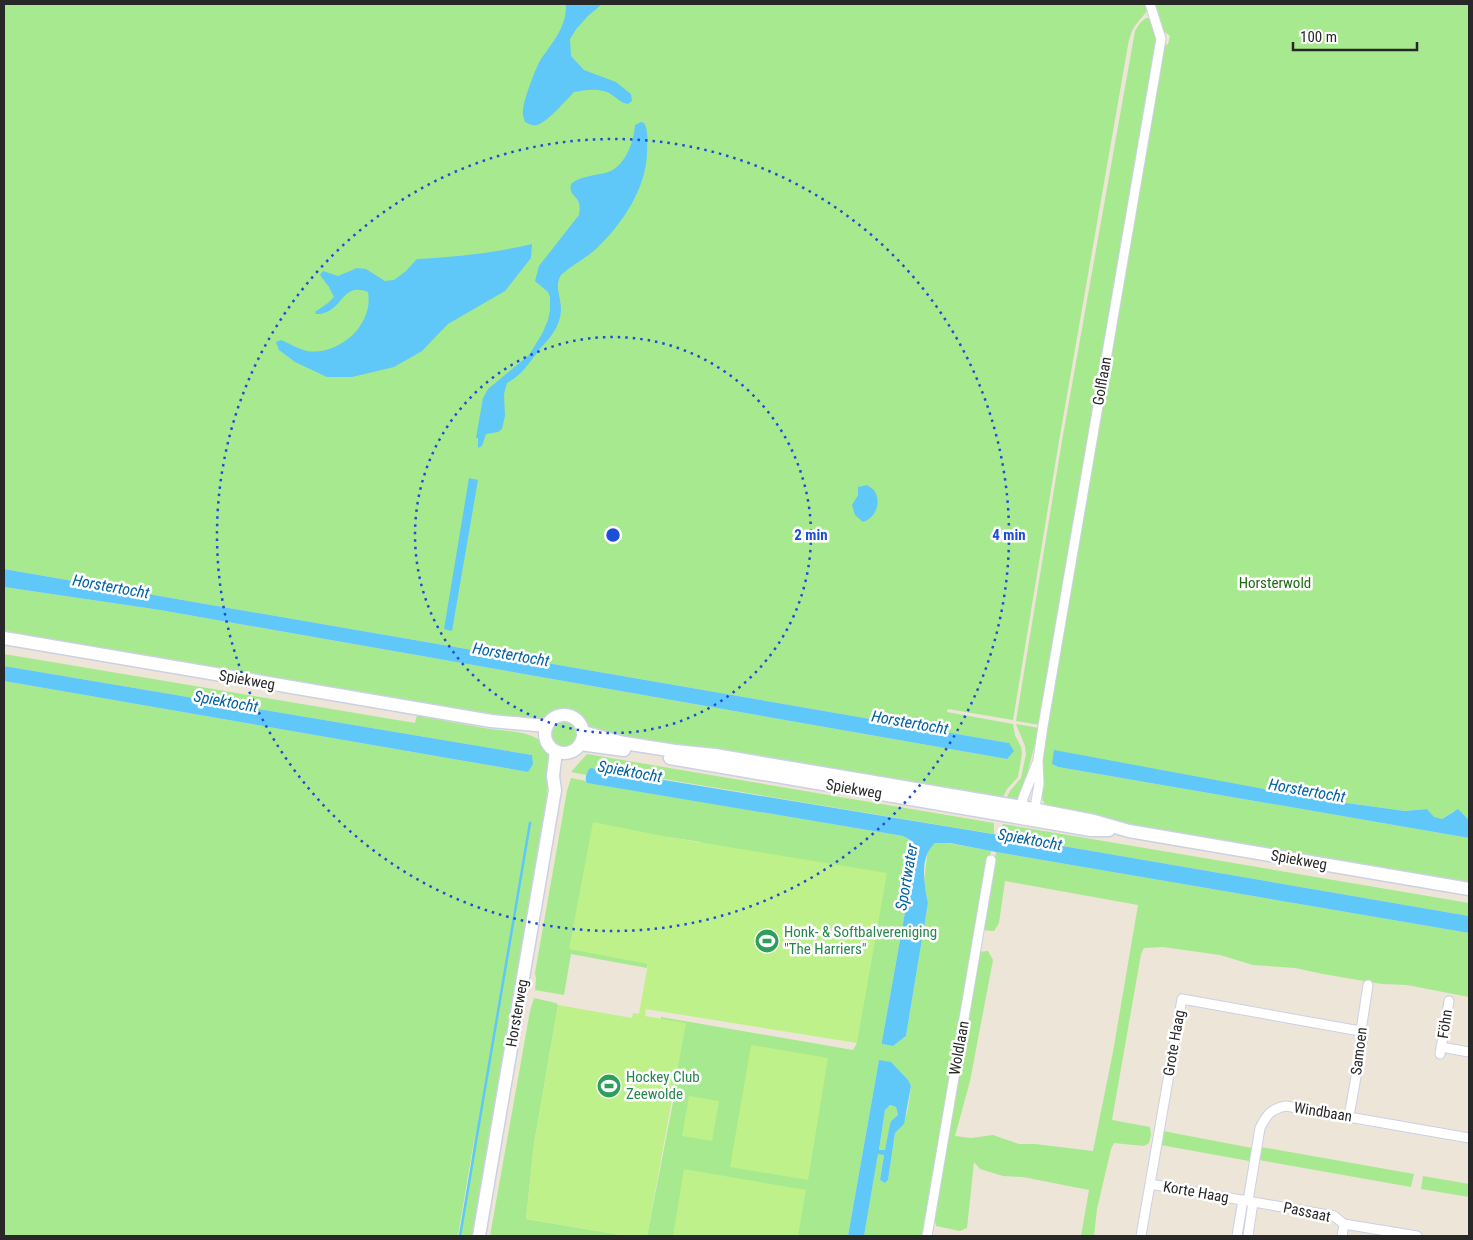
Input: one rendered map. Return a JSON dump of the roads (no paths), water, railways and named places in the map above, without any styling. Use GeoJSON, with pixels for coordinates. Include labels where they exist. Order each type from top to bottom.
{"type":"FeatureCollection","features":[{"type":"Feature","properties":{"kind":"main road","name":"Spiekweg"},"geometry":{"type":"LineString","coordinates":[[4,638],[491,721],[524,731],[546,730]]}},
{"type":"Feature","properties":{"kind":"main road"},"geometry":{"type":"LineString","coordinates":[[567,715],[575,718],[580,724],[581,738],[576,749],[561,752],[550,748],[546,742],[546,730],[552,719],[567,715]]}},
{"type":"Feature","properties":{"kind":"main road","name":"Spiekweg"},"geometry":{"type":"LineString","coordinates":[[581,738],[715,755],[1027,813],[1094,821],[1129,831],[1469,889]]}},
{"type":"Feature","properties":{"kind":"main road","name":"Horsterweg"},"geometry":{"type":"LineString","coordinates":[[479,1236],[554,790],[553,776],[561,752]]}},
{"type":"Feature","properties":{"kind":"street","name":"Golflaan"},"geometry":{"type":"LineString","coordinates":[[1027,813],[1039,784],[1038,760],[1043,726],[1162,39],[1150,4]]}},
{"type":"Feature","properties":{"kind":"street","name":"Golflaan"},"geometry":{"type":"LineString","coordinates":[[1027,813],[1030,780],[1038,760]]}},
{"type":"Feature","properties":{"kind":"street","name":"Woldlaan"},"geometry":{"type":"LineString","coordinates":[[927,1236],[991,860]]}},
{"type":"Feature","properties":{"kind":"street","name":"Samoen"},"geometry":{"type":"LineString","coordinates":[[1349,1116],[1363,1038],[1360,1031],[1368,985]]}},
{"type":"Feature","properties":{"kind":"street","name":"Grote Haag"},"geometry":{"type":"LineString","coordinates":[[1141,1236],[1182,999],[1360,1031]]}},
{"type":"Feature","properties":{"kind":"street","name":"Föhn"},"geometry":{"type":"LineString","coordinates":[[1449,1001],[1441,1050],[1469,1052]]}},
{"type":"Feature","properties":{"kind":"street","name":"Windbaan"},"geometry":{"type":"LineString","coordinates":[[1237,1236],[1248,1201],[1260,1128],[1270,1112],[1277,1108],[1286,1106],[1469,1138]]}},
{"type":"Feature","properties":{"kind":"street","name":"Korte Haag"},"geometry":{"type":"LineString","coordinates":[[1150,1184],[1248,1201]]}},
{"type":"Feature","properties":{"kind":"street","name":"Windbaan"},"geometry":{"type":"LineString","coordinates":[[1248,1201],[1248,1236]]}},
{"type":"Feature","properties":{"kind":"street","name":"Passaat"},"geometry":{"type":"LineString","coordinates":[[1248,1201],[1334,1216],[1344,1224],[1417,1236]]}},
{"type":"Feature","properties":{"kind":"street"},"geometry":{"type":"LineString","coordinates":[[1342,1236],[1344,1224]]}},
{"type":"Feature","properties":{"kind":"water"},"geometry":{"type":"Polygon","coordinates":[[[566,4],[602,4],[577,28],[570,39],[571,56],[584,70],[616,82],[631,94],[632,101],[628,104],[625,103],[607,92],[599,90],[574,92],[546,120],[537,125],[531,125],[525,122],[523,115],[525,100],[541,59],[562,27],[566,4]]]}},
{"type":"Feature","properties":{"kind":"water"},"geometry":{"type":"Polygon","coordinates":[[[641,122],[646,126],[647,133],[646,166],[632,204],[616,227],[598,247],[561,275],[558,288],[561,311],[557,326],[525,368],[517,377],[507,383],[504,394],[505,416],[502,429],[498,432],[486,434],[482,446],[478,448],[478,438],[476,438],[483,398],[488,389],[529,355],[548,320],[550,297],[548,292],[535,281],[539,266],[579,215],[579,203],[572,192],[571,184],[583,178],[612,171],[618,166],[623,161],[633,140],[635,125],[641,122]]]}},
{"type":"Feature","properties":{"kind":"water"},"geometry":{"type":"Polygon","coordinates":[[[532,244],[531,258],[505,291],[448,324],[422,351],[394,367],[352,377],[327,377],[295,362],[279,350],[276,342],[281,340],[307,351],[331,349],[352,336],[366,316],[368,292],[360,290],[353,290],[330,310],[322,314],[316,314],[315,312],[334,297],[320,275],[323,271],[338,276],[357,268],[366,269],[385,281],[394,280],[417,259],[475,254],[532,244]]]}},
{"type":"Feature","properties":{"kind":"water"},"geometry":{"type":"Polygon","coordinates":[[[469,478],[478,480],[452,631],[444,629],[469,478]]]}},
{"type":"Feature","properties":{"kind":"water"},"geometry":{"type":"Polygon","coordinates":[[[867,485],[874,490],[877,504],[871,517],[863,522],[855,515],[852,505],[858,495],[858,487],[867,485]]]}},
{"type":"Feature","properties":{"kind":"water"},"geometry":{"type":"Polygon","coordinates":[[[4,569],[1009,743],[1014,751],[1007,759],[160,610],[4,587],[4,569]]]}},
{"type":"Feature","properties":{"kind":"water"},"geometry":{"type":"Polygon","coordinates":[[[4,666],[532,755],[533,764],[528,772],[4,681],[4,666]]]}},
{"type":"Feature","properties":{"kind":"water","name":"Horstertocht"},"geometry":{"type":"Polygon","coordinates":[[[1054,750],[1280,792],[1313,789],[1332,801],[1405,811],[1427,809],[1434,817],[1442,819],[1458,809],[1469,820],[1469,838],[1058,767],[1052,764],[1054,750]]]}},
{"type":"Feature","properties":{"kind":"water"},"geometry":{"type":"Polygon","coordinates":[[[591,768],[999,835],[1469,916],[1469,933],[950,843],[935,843],[930,849],[925,863],[924,879],[928,903],[906,1036],[893,1046],[882,1044],[916,851],[915,845],[912,842],[903,836],[587,783],[586,776],[591,768]]]}},
{"type":"Feature","properties":{"kind":"water"},"geometry":{"type":"Polygon","coordinates":[[[879,1060],[891,1062],[908,1080],[911,1086],[904,1124],[895,1133],[888,1180],[885,1183],[880,1180],[884,1155],[878,1154],[864,1236],[848,1236],[879,1060]],[[890,1105],[885,1110],[879,1150],[885,1150],[891,1121],[898,1115],[896,1107],[890,1105]]]}},
{"type":"Feature","properties":{"kind":"waterway"},"geometry":{"type":"LineString","coordinates":[[460,1236],[530,823]]}},
{"type":"Feature","properties":{"kind":"place","name":"Honk- & Softbalvereniging \"The Harriers\""},"geometry":{"type":"Point","coordinates":[767,941]}},
{"type":"Feature","properties":{"kind":"place","name":"Hockey Club Zeewolde"},"geometry":{"type":"Point","coordinates":[609,1086]}},
{"type":"Feature","properties":{"kind":"park label","name":"Horsterwold"},"geometry":{"type":"Point","coordinates":[1275,583]}},
{"type":"Feature","properties":{"kind":"water label","name":"Spiektocht"},"geometry":{"type":"Point","coordinates":[226,701]}},
{"type":"Feature","properties":{"kind":"water label","name":"Spiektocht"},"geometry":{"type":"Point","coordinates":[630,771]}},
{"type":"Feature","properties":{"kind":"water label","name":"Spiektocht"},"geometry":{"type":"Point","coordinates":[1030,839]}},
{"type":"Feature","properties":{"kind":"water label","name":"Sportwater"},"geometry":{"type":"Point","coordinates":[906,877]}}]}
